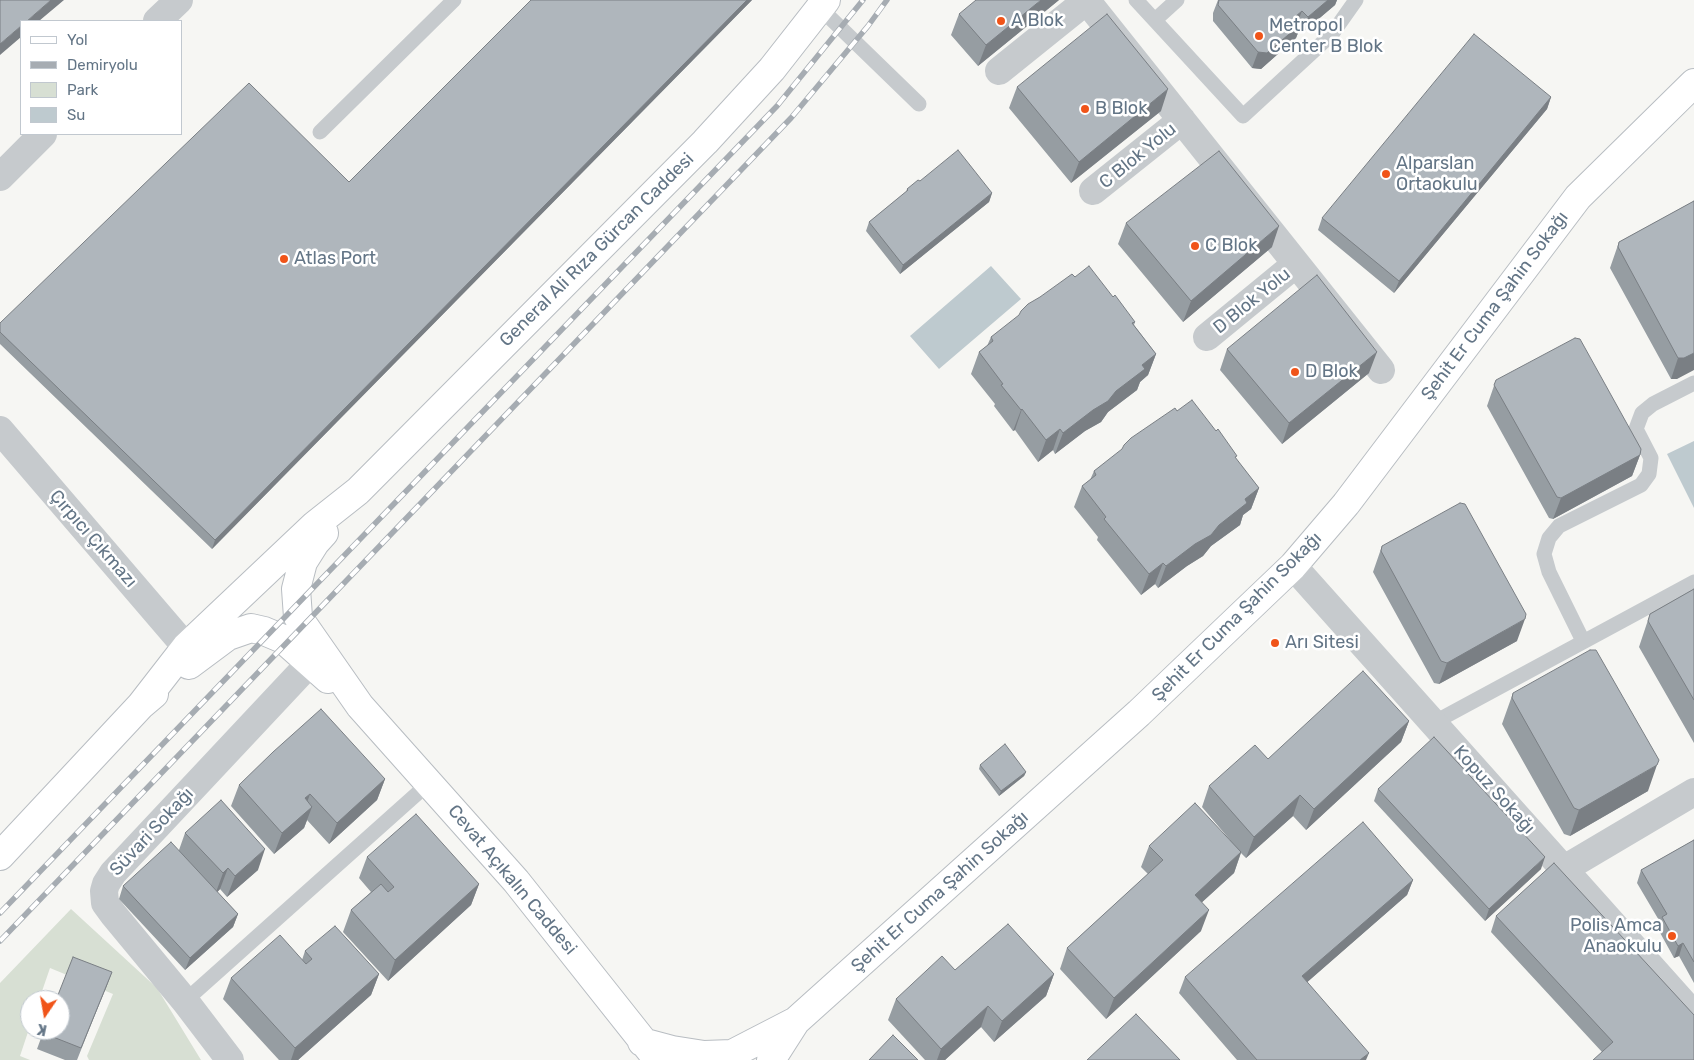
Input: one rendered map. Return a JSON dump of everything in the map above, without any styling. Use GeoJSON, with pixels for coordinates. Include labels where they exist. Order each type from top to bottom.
{"type":"FeatureCollection","features":[{"type":"Feature","properties":{"kind":"main road","name":"General Ali Rıza Gürcan Caddesi"},"geometry":{"type":"LineString","coordinates":[[358,491],[705,142],[772,69],[823,4]]}},
{"type":"Feature","properties":{"kind":"main road","name":"Şehit Er Cuma Şahin Sokağı"},"geometry":{"type":"LineString","coordinates":[[771,1060],[796,1021],[1139,713],[1293,566],[1346,504],[1578,197],[1694,83]]}},
{"type":"Feature","properties":{"kind":"main road"},"geometry":{"type":"LineString","coordinates":[[0,856],[141,706],[186,647],[315,525],[358,491]]}},
{"type":"Feature","properties":{"kind":"main road"},"geometry":{"type":"LineString","coordinates":[[358,491],[346,508],[315,543],[303,562],[296,589],[298,617],[360,706]]}},
{"type":"Feature","properties":{"kind":"main road"},"geometry":{"type":"LineString","coordinates":[[141,706],[202,654],[228,636],[251,628],[283,639],[309,664],[360,706]]}},
{"type":"Feature","properties":{"kind":"main road","name":"Cevat Açıkalın Caddesi"},"geometry":{"type":"LineString","coordinates":[[360,706],[516,881],[650,1051]]}},
{"type":"Feature","properties":{"kind":"main road"},"geometry":{"type":"LineString","coordinates":[[650,1051],[672,1050],[704,1055],[732,1054],[796,1021]]}},
{"type":"Feature","properties":{"kind":"street"},"geometry":{"type":"LineString","coordinates":[[158,20],[179,0]]}},
{"type":"Feature","properties":{"kind":"street"},"geometry":{"type":"LineString","coordinates":[[999,71],[1086,0],[1381,370]]}},
{"type":"Feature","properties":{"kind":"street","name":"C Blok Yolu"},"geometry":{"type":"LineString","coordinates":[[1093,191],[1182,120]]}},
{"type":"Feature","properties":{"kind":"street"},"geometry":{"type":"LineString","coordinates":[[0,177],[43,135]]}},
{"type":"Feature","properties":{"kind":"street","name":"D Blok Yolu"},"geometry":{"type":"LineString","coordinates":[[1207,337],[1296,264]]}},
{"type":"Feature","properties":{"kind":"street","name":"Çırpıcı Çıkmazı"},"geometry":{"type":"LineString","coordinates":[[0,430],[186,647]]}},
{"type":"Feature","properties":{"kind":"street","name":"Kopuz Sokağı"},"geometry":{"type":"LineString","coordinates":[[1293,566],[1694,1015]]}},
{"type":"Feature","properties":{"kind":"street","name":"Süvari Sokağı"},"geometry":{"type":"LineString","coordinates":[[230,1060],[185,1001],[109,908],[104,897],[106,884],[113,873],[309,664]]}},
{"type":"Feature","properties":{"kind":"street"},"geometry":{"type":"LineString","coordinates":[[1564,869],[1694,792]]}},
{"type":"Feature","properties":{"kind":"lane"},"geometry":{"type":"LineString","coordinates":[[320,132],[454,0]]}},
{"type":"Feature","properties":{"kind":"lane"},"geometry":{"type":"LineString","coordinates":[[1136,0],[1244,116],[1332,34],[1356,0]]}},
{"type":"Feature","properties":{"kind":"lane"},"geometry":{"type":"LineString","coordinates":[[1155,20],[1177,0]]}},
{"type":"Feature","properties":{"kind":"lane"},"geometry":{"type":"LineString","coordinates":[[823,4],[919,104]]}},
{"type":"Feature","properties":{"kind":"lane"},"geometry":{"type":"LineString","coordinates":[[1583,641],[1549,572],[1544,554],[1549,538],[1559,526],[1641,485],[1649,474],[1651,458],[1636,429],[1642,413],[1653,404],[1694,383]]}},
{"type":"Feature","properties":{"kind":"lane"},"geometry":{"type":"LineString","coordinates":[[1433,723],[1694,582]]}},
{"type":"Feature","properties":{"kind":"lane"},"geometry":{"type":"LineString","coordinates":[[185,1001],[429,782]]}},
{"type":"Feature","properties":{"kind":"green space"},"geometry":{"type":"Polygon","coordinates":[[[71,909],[157,988],[201,1060],[89,1060],[87,1056],[113,994],[50,968],[42,990],[20,990],[20,1040],[25,1040],[20,1056],[30,1060],[0,1060],[0,983],[71,909]]]}},
{"type":"Feature","properties":{"kind":"water"},"geometry":{"type":"Polygon","coordinates":[[[991,266],[1021,299],[939,369],[910,336],[991,266]]]}},
{"type":"Feature","properties":{"kind":"water"},"geometry":{"type":"Polygon","coordinates":[[[1694,441],[1694,508],[1667,454],[1694,441]]]}},
{"type":"Feature","properties":{"kind":"building"},"geometry":{"type":"Polygon","coordinates":[[[0,0],[51,0],[28,20],[20,20],[20,27],[0,44],[0,0]]]}},
{"type":"Feature","properties":{"kind":"building","name":"Atlas Port"},"geometry":{"type":"Polygon","coordinates":[[[531,0],[747,0],[215,540],[0,332],[0,323],[249,83],[349,182],[531,0]]]}},
{"type":"Feature","properties":{"kind":"building"},"geometry":{"type":"Polygon","coordinates":[[[976,0],[1041,0],[986,45],[959,14],[976,0]]]}},
{"type":"Feature","properties":{"kind":"building","name":"Metropol Center B Blok"},"geometry":{"type":"Polygon","coordinates":[[[1219,0],[1328,0],[1308,17],[1302,11],[1296,16],[1302,23],[1267,53],[1258,52],[1218,5],[1219,0]]]}},
{"type":"Feature","properties":{"kind":"building","name":"B Blok"},"geometry":{"type":"Polygon","coordinates":[[[1107,14],[1168,89],[1079,162],[1017,87],[1107,14]]]}},
{"type":"Feature","properties":{"kind":"building"},"geometry":{"type":"Polygon","coordinates":[[[1474,34],[1551,97],[1399,281],[1322,218],[1474,34]]]}},
{"type":"Feature","properties":{"kind":"building"},"geometry":{"type":"Polygon","coordinates":[[[958,150],[992,193],[903,265],[869,222],[918,180],[920,181],[958,150]]]}},
{"type":"Feature","properties":{"kind":"building","name":"C Blok"},"geometry":{"type":"Polygon","coordinates":[[[1219,151],[1279,226],[1191,301],[1126,223],[1219,151]]]}},
{"type":"Feature","properties":{"kind":"building"},"geometry":{"type":"Polygon","coordinates":[[[1694,201],[1694,353],[1684,358],[1678,358],[1618,247],[1619,242],[1694,201]]]}},
{"type":"Feature","properties":{"kind":"building"},"geometry":{"type":"Polygon","coordinates":[[[1089,266],[1113,297],[1115,295],[1135,322],[1132,323],[1156,354],[1142,365],[1145,369],[1116,391],[1108,401],[1063,433],[1060,429],[1046,440],[1001,385],[1003,384],[979,352],[993,341],[991,337],[1019,315],[1028,304],[1072,274],[1075,277],[1089,266]]]}},
{"type":"Feature","properties":{"kind":"building","name":"D Blok"},"geometry":{"type":"Polygon","coordinates":[[[1317,275],[1377,352],[1289,423],[1227,349],[1317,275]]]}},
{"type":"Feature","properties":{"kind":"building"},"geometry":{"type":"Polygon","coordinates":[[[1575,338],[1580,339],[1641,449],[1640,455],[1561,498],[1557,497],[1494,385],[1496,380],[1575,338]]]}},
{"type":"Feature","properties":{"kind":"building"},"geometry":{"type":"Polygon","coordinates":[[[1192,400],[1216,431],[1218,429],[1237,456],[1235,457],[1259,488],[1245,499],[1247,503],[1219,525],[1211,535],[1195,544],[1166,566],[1163,563],[1149,574],[1104,519],[1106,517],[1082,486],[1096,475],[1094,471],[1122,449],[1131,438],[1175,408],[1177,411],[1192,400]]]}},
{"type":"Feature","properties":{"kind":"building"},"geometry":{"type":"Polygon","coordinates":[[[1460,503],[1465,504],[1526,614],[1525,619],[1447,663],[1441,661],[1381,551],[1382,546],[1460,503]]]}},
{"type":"Feature","properties":{"kind":"building"},"geometry":{"type":"Polygon","coordinates":[[[1694,589],[1694,700],[1648,621],[1650,614],[1694,589]]]}},
{"type":"Feature","properties":{"kind":"building"},"geometry":{"type":"Polygon","coordinates":[[[1590,650],[1596,650],[1659,760],[1657,765],[1579,810],[1574,808],[1512,698],[1513,693],[1590,650]]]}},
{"type":"Feature","properties":{"kind":"building"},"geometry":{"type":"Polygon","coordinates":[[[1363,671],[1409,721],[1314,809],[1300,795],[1254,837],[1209,786],[1255,745],[1268,759],[1363,671]]]}},
{"type":"Feature","properties":{"kind":"building"},"geometry":{"type":"Polygon","coordinates":[[[321,709],[385,779],[337,823],[310,794],[305,798],[312,807],[282,833],[239,785],[321,709]]]}},
{"type":"Feature","properties":{"kind":"building"},"geometry":{"type":"Polygon","coordinates":[[[1434,737],[1545,857],[1489,909],[1378,789],[1434,737]]]}},
{"type":"Feature","properties":{"kind":"building"},"geometry":{"type":"Polygon","coordinates":[[[1005,744],[1026,772],[1001,791],[980,765],[1005,744]]]}},
{"type":"Feature","properties":{"kind":"building"},"geometry":{"type":"Polygon","coordinates":[[[221,800],[265,849],[235,876],[228,868],[223,873],[185,833],[221,800]]]}},
{"type":"Feature","properties":{"kind":"building"},"geometry":{"type":"Polygon","coordinates":[[[1195,803],[1241,852],[1195,895],[1209,910],[1114,998],[1067,948],[1163,860],[1149,846],[1195,803]]]}},
{"type":"Feature","properties":{"kind":"building"},"geometry":{"type":"Polygon","coordinates":[[[416,814],[479,884],[395,960],[351,910],[381,884],[388,892],[394,887],[367,857],[416,814]]]}},
{"type":"Feature","properties":{"kind":"building"},"geometry":{"type":"Polygon","coordinates":[[[1363,822],[1413,880],[1302,976],[1369,1053],[1360,1060],[1257,1060],[1185,977],[1363,822]]]}},
{"type":"Feature","properties":{"kind":"building"},"geometry":{"type":"Polygon","coordinates":[[[1694,840],[1694,962],[1683,943],[1678,946],[1662,917],[1667,914],[1641,870],[1694,840]]]}},
{"type":"Feature","properties":{"kind":"building"},"geometry":{"type":"Polygon","coordinates":[[[171,842],[238,914],[190,958],[123,886],[171,842]]]}},
{"type":"Feature","properties":{"kind":"building"},"geometry":{"type":"Polygon","coordinates":[[[1554,863],[1694,1015],[1694,1060],[1593,1060],[1613,1042],[1496,916],[1554,863]]]}},
{"type":"Feature","properties":{"kind":"building"},"geometry":{"type":"Polygon","coordinates":[[[1008,924],[1054,974],[1002,1021],[988,1006],[941,1049],[896,999],[942,956],[955,970],[1008,924]]]}},
{"type":"Feature","properties":{"kind":"building"},"geometry":{"type":"Polygon","coordinates":[[[335,926],[379,974],[295,1048],[231,978],[280,935],[306,964],[312,959],[305,951],[335,926]]]}},
{"type":"Feature","properties":{"kind":"building"},"geometry":{"type":"Polygon","coordinates":[[[73,957],[112,972],[81,1048],[61,1040],[70,1040],[70,990],[60,990],[73,957]]]}},
{"type":"Feature","properties":{"kind":"building"},"geometry":{"type":"Polygon","coordinates":[[[1136,1014],[1180,1060],[1087,1060],[1136,1014]]]}},
{"type":"Feature","properties":{"kind":"building"},"geometry":{"type":"Polygon","coordinates":[[[893,1035],[918,1060],[869,1060],[893,1035]]]}},
{"type":"Feature","properties":{"kind":"railway"},"geometry":{"type":"LineString","coordinates":[[0,913],[777,106],[863,0]]}},
{"type":"Feature","properties":{"kind":"railway"},"geometry":{"type":"LineString","coordinates":[[0,941],[791,118],[868,26],[887,0]]}},
{"type":"Feature","properties":{"kind":"place","name":"A Blok"},"geometry":{"type":"Point","coordinates":[1001,21]}},
{"type":"Feature","properties":{"kind":"place","name":"Metropol Center B Blok"},"geometry":{"type":"Point","coordinates":[1259,36]}},
{"type":"Feature","properties":{"kind":"place","name":"B Blok"},"geometry":{"type":"Point","coordinates":[1085,109]}},
{"type":"Feature","properties":{"kind":"place","name":"Alparslan Ortaokulu"},"geometry":{"type":"Point","coordinates":[1386,174]}},
{"type":"Feature","properties":{"kind":"place","name":"C Blok"},"geometry":{"type":"Point","coordinates":[1195,246]}},
{"type":"Feature","properties":{"kind":"place","name":"Atlas Port"},"geometry":{"type":"Point","coordinates":[284,259]}},
{"type":"Feature","properties":{"kind":"place","name":"D Blok"},"geometry":{"type":"Point","coordinates":[1295,372]}},
{"type":"Feature","properties":{"kind":"place","name":"Arı Sitesi"},"geometry":{"type":"Point","coordinates":[1275,643]}},
{"type":"Feature","properties":{"kind":"place","name":"Polis Amca Anaokulu"},"geometry":{"type":"Point","coordinates":[1672,936]}}]}
